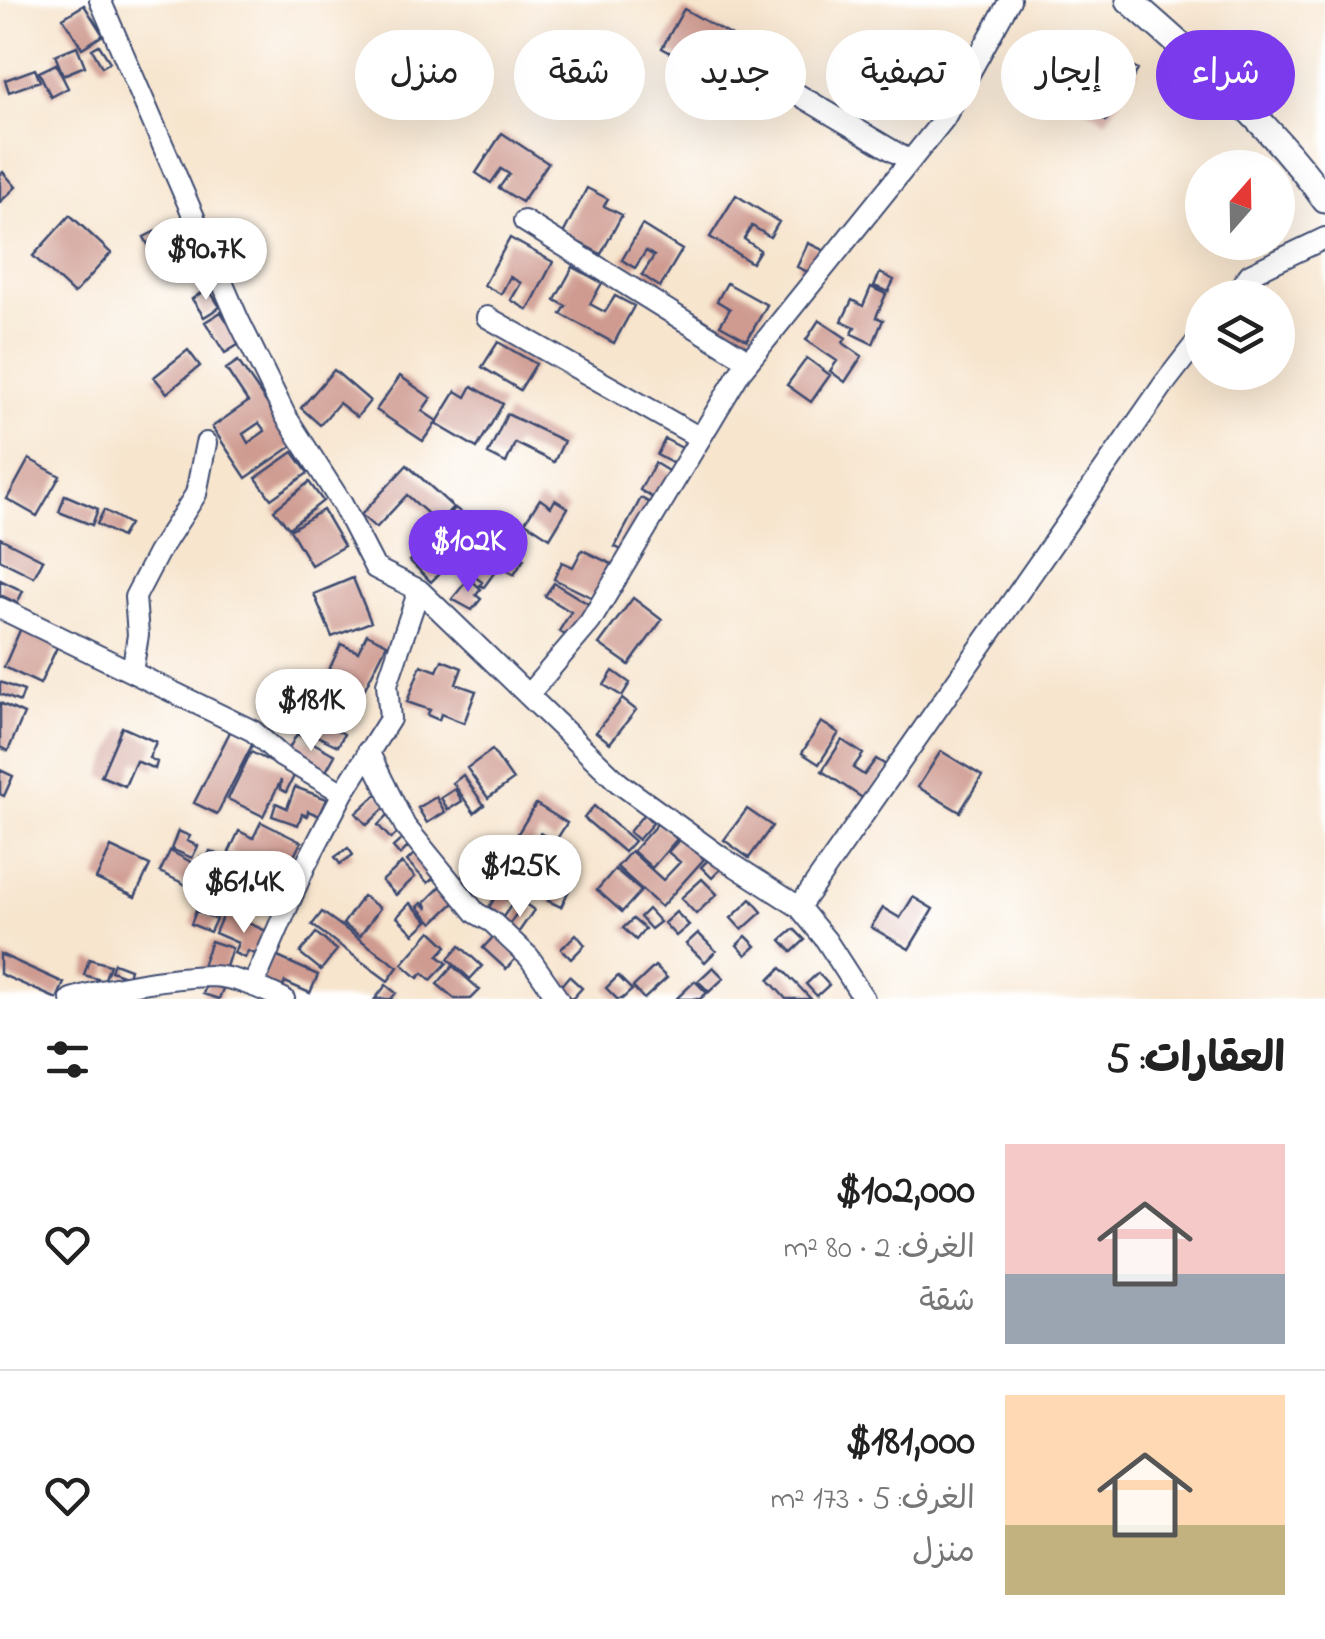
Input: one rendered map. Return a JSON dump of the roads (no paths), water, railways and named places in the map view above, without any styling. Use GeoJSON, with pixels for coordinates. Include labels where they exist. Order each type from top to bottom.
{"type":"FeatureCollection","features":[{"type":"Feature","properties":{"kind":"street"},"geometry":{"type":"LineString","coordinates":[[100,0],[238,319],[285,415],[342,504],[376,568],[418,590],[619,783],[721,857],[800,907],[864,999]]}},
{"type":"Feature","properties":{"kind":"street"},"geometry":{"type":"LineString","coordinates":[[528,695],[590,622],[749,360],[944,119],[1010,0]]}},
{"type":"Feature","properties":{"kind":"street"},"geometry":{"type":"LineString","coordinates":[[1129,0],[1247,110],[1302,167],[1325,200]]}},
{"type":"Feature","properties":{"kind":"street"},"geometry":{"type":"LineString","coordinates":[[806,99],[910,160]]}},
{"type":"Feature","properties":{"kind":"street"},"geometry":{"type":"LineString","coordinates":[[524,221],[749,360]]}},
{"type":"Feature","properties":{"kind":"street"},"geometry":{"type":"LineString","coordinates":[[1246,280],[1250,274],[1325,238]]}},
{"type":"Feature","properties":{"kind":"street"},"geometry":{"type":"LineString","coordinates":[[488,318],[700,438]]}},
{"type":"Feature","properties":{"kind":"street"},"geometry":{"type":"LineString","coordinates":[[800,907],[1185,357]]}},
{"type":"Feature","properties":{"kind":"street"},"geometry":{"type":"LineString","coordinates":[[132,672],[138,635],[135,597],[158,552],[196,494],[206,443]]}},
{"type":"Feature","properties":{"kind":"street"},"geometry":{"type":"LineString","coordinates":[[253,986],[305,866],[342,793],[390,719],[387,684],[418,590]]}},
{"type":"Feature","properties":{"kind":"street"},"geometry":{"type":"LineString","coordinates":[[2,613],[254,731],[282,757],[342,793]]}},
{"type":"Feature","properties":{"kind":"street"},"geometry":{"type":"LineString","coordinates":[[368,751],[405,826],[476,913],[492,922],[529,957],[558,999]]}},
{"type":"Feature","properties":{"kind":"street"},"geometry":{"type":"LineString","coordinates":[[71,999],[101,990],[212,976],[284,999]]}}]}
